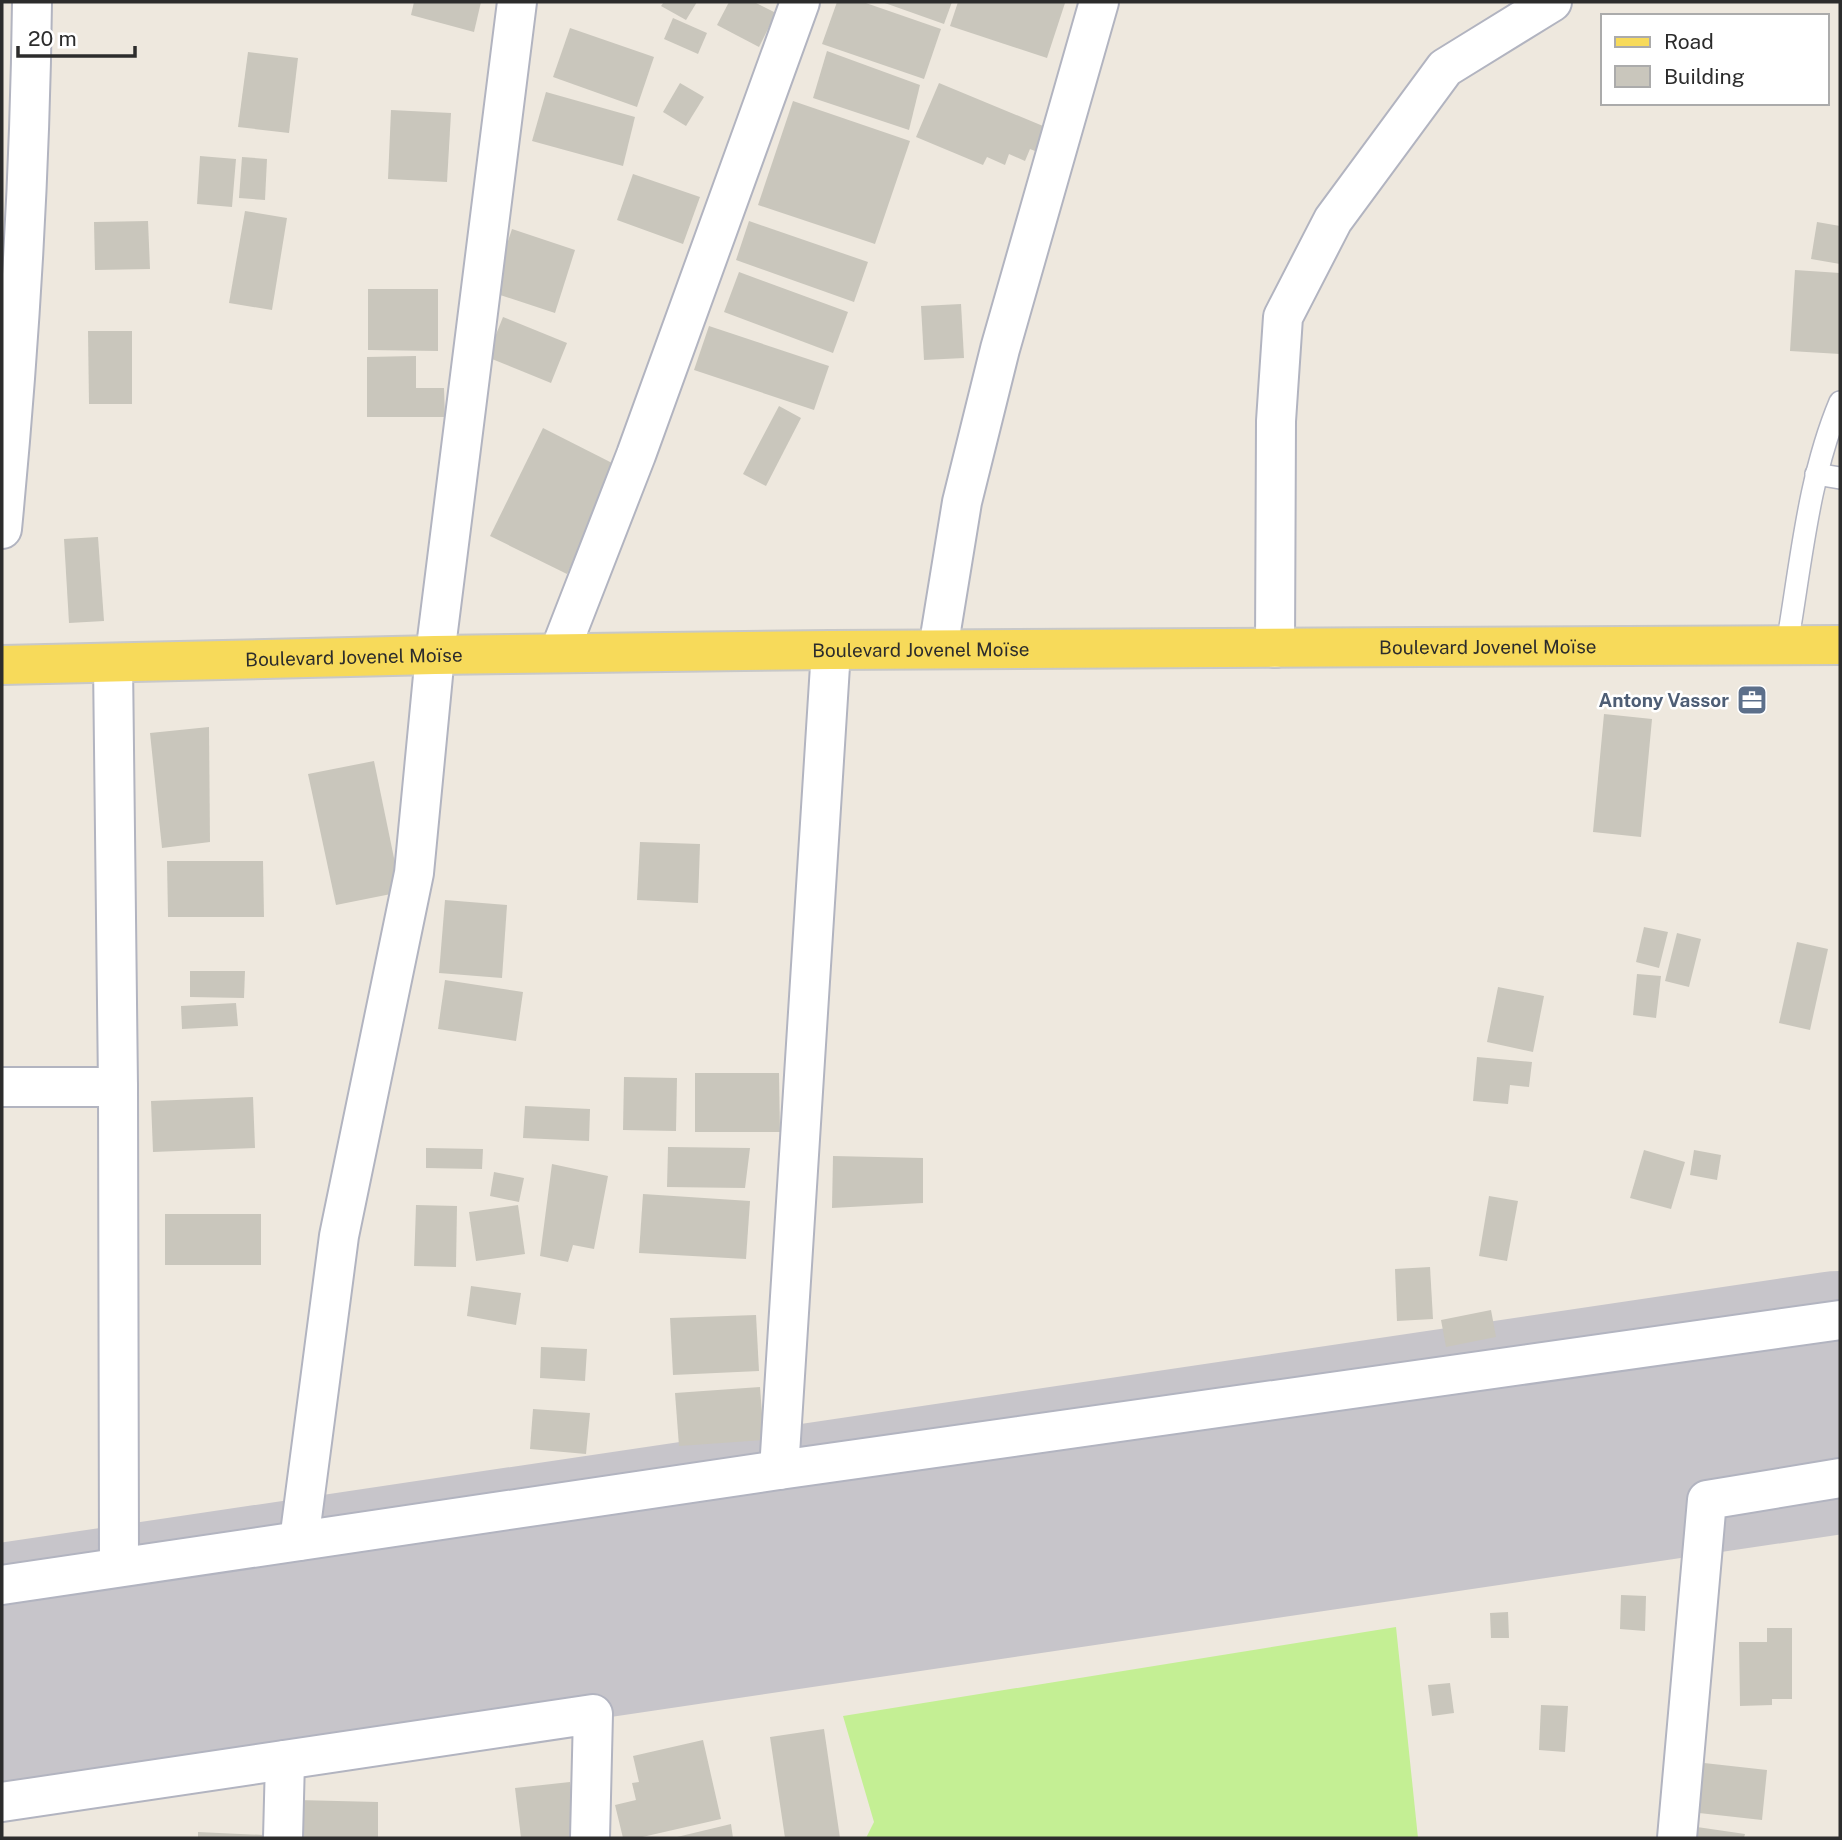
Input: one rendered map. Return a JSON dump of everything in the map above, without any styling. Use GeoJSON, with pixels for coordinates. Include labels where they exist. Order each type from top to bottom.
{"type":"FeatureCollection","features":[{"type":"Feature","properties":{"kind":"main road","name":"Boulevard Jovenel Moïse"},"geometry":{"type":"LineString","coordinates":[[2,665],[831,649],[1840,645]]}},
{"type":"Feature","properties":{"kind":"street"},"geometry":{"type":"LineString","coordinates":[[2,529],[8,387],[31,108],[32,2]]}},
{"type":"Feature","properties":{"kind":"street"},"geometry":{"type":"LineString","coordinates":[[299,1541],[339,1236],[414,873],[435,655],[517,2]]}},
{"type":"Feature","properties":{"kind":"street"},"geometry":{"type":"LineString","coordinates":[[559,653],[636,455],[800,2]]}},
{"type":"Feature","properties":{"kind":"street"},"geometry":{"type":"LineString","coordinates":[[938,649],[962,502],[984,413],[1099,2]]}},
{"type":"Feature","properties":{"kind":"street"},"geometry":{"type":"LineString","coordinates":[[1275,648],[1276,421],[1283,317],[1333,220],[1446,68],[1552,2]]}},
{"type":"Feature","properties":{"kind":"street"},"geometry":{"type":"LineString","coordinates":[[779,1470],[831,649]]}},
{"type":"Feature","properties":{"kind":"street"},"geometry":{"type":"LineString","coordinates":[[113,663],[118,1087],[119,1567]]}},
{"type":"Feature","properties":{"kind":"street"},"geometry":{"type":"LineString","coordinates":[[2,1087],[118,1087]]}},
{"type":"Feature","properties":{"kind":"street"},"geometry":{"type":"LineString","coordinates":[[2,1585],[779,1470],[1840,1320]]}},
{"type":"Feature","properties":{"kind":"street"},"geometry":{"type":"LineString","coordinates":[[1677,1838],[1707,1500],[1840,1478]]}},
{"type":"Feature","properties":{"kind":"street"},"geometry":{"type":"LineString","coordinates":[[2,1802],[593,1714],[590,1838]]}},
{"type":"Feature","properties":{"kind":"street"},"geometry":{"type":"LineString","coordinates":[[283,1838],[285,1760]]}},
{"type":"Feature","properties":{"kind":"lane"},"geometry":{"type":"LineString","coordinates":[[1787,645],[1816,474],[1840,402]]}},
{"type":"Feature","properties":{"kind":"lane"},"geometry":{"type":"LineString","coordinates":[[1816,474],[1840,478]]}},
{"type":"Feature","properties":{"kind":"green space"},"geometry":{"type":"Polygon","coordinates":[[[1396,1627],[1418,1838],[866,1838],[874,1822],[843,1716],[1396,1627]]]}},
{"type":"Feature","properties":{"kind":"building"},"geometry":{"type":"Polygon","coordinates":[[[414,2],[481,2],[474,32],[411,15],[414,2]]]}},
{"type":"Feature","properties":{"kind":"building"},"geometry":{"type":"Polygon","coordinates":[[[664,2],[697,2],[686,20],[661,6],[664,2]]]}},
{"type":"Feature","properties":{"kind":"building"},"geometry":{"type":"Polygon","coordinates":[[[729,2],[754,2],[776,13],[759,47],[717,25],[729,2]]]}},
{"type":"Feature","properties":{"kind":"building"},"geometry":{"type":"Polygon","coordinates":[[[837,2],[863,2],[941,29],[924,79],[822,44],[837,2]]]}},
{"type":"Feature","properties":{"kind":"building"},"geometry":{"type":"Polygon","coordinates":[[[882,2],[952,2],[944,24],[882,2]]]}},
{"type":"Feature","properties":{"kind":"building"},"geometry":{"type":"Polygon","coordinates":[[[958,2],[1065,3],[1047,58],[950,26],[958,2]]]}},
{"type":"Feature","properties":{"kind":"building"},"geometry":{"type":"Polygon","coordinates":[[[673,18],[707,33],[698,54],[664,39],[673,18]]]}},
{"type":"Feature","properties":{"kind":"building"},"geometry":{"type":"Polygon","coordinates":[[[570,28],[654,57],[637,107],[553,77],[570,28]]]}},
{"type":"Feature","properties":{"kind":"building"},"geometry":{"type":"Polygon","coordinates":[[[827,51],[920,85],[909,130],[813,98],[827,51]]]}},
{"type":"Feature","properties":{"kind":"building"},"geometry":{"type":"Polygon","coordinates":[[[248,52],[298,58],[289,133],[238,127],[248,52]]]}},
{"type":"Feature","properties":{"kind":"building"},"geometry":{"type":"Polygon","coordinates":[[[680,83],[704,97],[686,126],[663,112],[680,83]]]}},
{"type":"Feature","properties":{"kind":"building"},"geometry":{"type":"Polygon","coordinates":[[[939,83],[1055,131],[1045,155],[1030,149],[1025,161],[1009,154],[1005,165],[987,157],[983,165],[916,137],[939,83]]]}},
{"type":"Feature","properties":{"kind":"building"},"geometry":{"type":"Polygon","coordinates":[[[546,92],[635,117],[623,166],[532,141],[546,92]]]}},
{"type":"Feature","properties":{"kind":"building"},"geometry":{"type":"Polygon","coordinates":[[[793,101],[910,141],[875,244],[758,205],[793,101]]]}},
{"type":"Feature","properties":{"kind":"building"},"geometry":{"type":"Polygon","coordinates":[[[391,110],[451,113],[447,182],[388,179],[391,110]]]}},
{"type":"Feature","properties":{"kind":"building"},"geometry":{"type":"Polygon","coordinates":[[[200,156],[236,159],[232,207],[197,204],[200,156]]]}},
{"type":"Feature","properties":{"kind":"building"},"geometry":{"type":"Polygon","coordinates":[[[242,157],[267,159],[265,200],[239,198],[242,157]]]}},
{"type":"Feature","properties":{"kind":"building"},"geometry":{"type":"Polygon","coordinates":[[[633,174],[700,197],[683,244],[617,220],[633,174]]]}},
{"type":"Feature","properties":{"kind":"building"},"geometry":{"type":"Polygon","coordinates":[[[245,211],[287,218],[272,310],[229,303],[245,211]]]}},
{"type":"Feature","properties":{"kind":"building"},"geometry":{"type":"Polygon","coordinates":[[[148,221],[150,269],[95,270],[94,222],[148,221]]]}},
{"type":"Feature","properties":{"kind":"building"},"geometry":{"type":"Polygon","coordinates":[[[749,221],[868,262],[854,302],[736,260],[749,221]]]}},
{"type":"Feature","properties":{"kind":"building"},"geometry":{"type":"Polygon","coordinates":[[[1817,222],[1840,226],[1840,264],[1811,259],[1817,222]]]}},
{"type":"Feature","properties":{"kind":"building"},"geometry":{"type":"Polygon","coordinates":[[[512,229],[575,250],[555,313],[491,292],[512,229]]]}},
{"type":"Feature","properties":{"kind":"building"},"geometry":{"type":"Polygon","coordinates":[[[1795,270],[1840,273],[1840,354],[1790,351],[1795,270]]]}},
{"type":"Feature","properties":{"kind":"building"},"geometry":{"type":"Polygon","coordinates":[[[739,272],[848,312],[833,353],[724,312],[739,272]]]}},
{"type":"Feature","properties":{"kind":"building"},"geometry":{"type":"Polygon","coordinates":[[[368,289],[438,289],[438,351],[368,350],[368,289]]]}},
{"type":"Feature","properties":{"kind":"building"},"geometry":{"type":"Polygon","coordinates":[[[961,304],[964,358],[924,360],[921,306],[961,304]]]}},
{"type":"Feature","properties":{"kind":"building"},"geometry":{"type":"Polygon","coordinates":[[[503,317],[567,343],[551,383],[487,357],[503,317]]]}},
{"type":"Feature","properties":{"kind":"building"},"geometry":{"type":"Polygon","coordinates":[[[709,326],[829,366],[814,410],[694,370],[709,326]]]}},
{"type":"Feature","properties":{"kind":"building"},"geometry":{"type":"Polygon","coordinates":[[[88,331],[132,331],[132,404],[89,404],[88,331]]]}},
{"type":"Feature","properties":{"kind":"building"},"geometry":{"type":"Polygon","coordinates":[[[416,356],[416,388],[444,388],[445,417],[367,417],[367,357],[416,356]]]}},
{"type":"Feature","properties":{"kind":"building"},"geometry":{"type":"Polygon","coordinates":[[[779,406],[801,418],[766,486],[743,474],[779,406]]]}},
{"type":"Feature","properties":{"kind":"building"},"geometry":{"type":"Polygon","coordinates":[[[543,428],[620,467],[567,574],[490,536],[543,428]]]}},
{"type":"Feature","properties":{"kind":"building"},"geometry":{"type":"Polygon","coordinates":[[[98,537],[104,621],[69,623],[64,539],[98,537]]]}},
{"type":"Feature","properties":{"kind":"building"},"geometry":{"type":"Polygon","coordinates":[[[1604,714],[1652,719],[1641,837],[1593,832],[1604,714]]]}},
{"type":"Feature","properties":{"kind":"building"},"geometry":{"type":"Polygon","coordinates":[[[209,727],[210,842],[162,848],[150,733],[209,727]]]}},
{"type":"Feature","properties":{"kind":"building"},"geometry":{"type":"Polygon","coordinates":[[[374,761],[401,892],[336,905],[308,774],[374,761]]]}},
{"type":"Feature","properties":{"kind":"building"},"geometry":{"type":"Polygon","coordinates":[[[640,842],[700,844],[698,903],[637,900],[640,842]]]}},
{"type":"Feature","properties":{"kind":"building"},"geometry":{"type":"Polygon","coordinates":[[[167,861],[263,861],[264,917],[168,917],[167,861]]]}},
{"type":"Feature","properties":{"kind":"building"},"geometry":{"type":"Polygon","coordinates":[[[445,900],[507,905],[502,978],[439,973],[445,900]]]}},
{"type":"Feature","properties":{"kind":"building"},"geometry":{"type":"Polygon","coordinates":[[[1644,927],[1668,932],[1659,968],[1636,962],[1644,927]]]}},
{"type":"Feature","properties":{"kind":"building"},"geometry":{"type":"Polygon","coordinates":[[[1677,933],[1701,939],[1689,987],[1665,981],[1677,933]]]}},
{"type":"Feature","properties":{"kind":"building"},"geometry":{"type":"Polygon","coordinates":[[[1797,942],[1828,949],[1810,1030],[1779,1023],[1797,942]]]}},
{"type":"Feature","properties":{"kind":"building"},"geometry":{"type":"Polygon","coordinates":[[[190,971],[245,971],[244,998],[190,997],[190,971]]]}},
{"type":"Feature","properties":{"kind":"building"},"geometry":{"type":"Polygon","coordinates":[[[1637,974],[1661,976],[1656,1018],[1633,1015],[1637,974]]]}},
{"type":"Feature","properties":{"kind":"building"},"geometry":{"type":"Polygon","coordinates":[[[445,980],[523,992],[516,1041],[438,1029],[445,980]]]}},
{"type":"Feature","properties":{"kind":"building"},"geometry":{"type":"Polygon","coordinates":[[[1498,987],[1544,996],[1533,1052],[1487,1042],[1498,987]]]}},
{"type":"Feature","properties":{"kind":"building"},"geometry":{"type":"Polygon","coordinates":[[[236,1003],[238,1026],[182,1029],[181,1006],[236,1003]]]}},
{"type":"Feature","properties":{"kind":"building"},"geometry":{"type":"Polygon","coordinates":[[[1477,1057],[1532,1062],[1529,1087],[1510,1085],[1508,1104],[1473,1101],[1477,1057]]]}},
{"type":"Feature","properties":{"kind":"building"},"geometry":{"type":"Polygon","coordinates":[[[695,1073],[779,1073],[780,1132],[695,1132],[695,1073]]]}},
{"type":"Feature","properties":{"kind":"building"},"geometry":{"type":"Polygon","coordinates":[[[624,1077],[677,1078],[676,1131],[623,1130],[624,1077]]]}},
{"type":"Feature","properties":{"kind":"building"},"geometry":{"type":"Polygon","coordinates":[[[253,1097],[255,1148],[153,1152],[151,1101],[253,1097]]]}},
{"type":"Feature","properties":{"kind":"building"},"geometry":{"type":"Polygon","coordinates":[[[525,1106],[590,1109],[589,1141],[523,1138],[525,1106]]]}},
{"type":"Feature","properties":{"kind":"building"},"geometry":{"type":"Polygon","coordinates":[[[668,1147],[750,1148],[745,1188],[667,1187],[668,1147]]]}},
{"type":"Feature","properties":{"kind":"building"},"geometry":{"type":"Polygon","coordinates":[[[426,1148],[483,1149],[482,1169],[426,1168],[426,1148]]]}},
{"type":"Feature","properties":{"kind":"building"},"geometry":{"type":"Polygon","coordinates":[[[1644,1150],[1685,1162],[1671,1209],[1630,1198],[1644,1150]]]}},
{"type":"Feature","properties":{"kind":"building"},"geometry":{"type":"Polygon","coordinates":[[[1694,1150],[1721,1155],[1717,1180],[1690,1175],[1694,1150]]]}},
{"type":"Feature","properties":{"kind":"building"},"geometry":{"type":"Polygon","coordinates":[[[833,1156],[923,1158],[923,1203],[832,1208],[833,1156]]]}},
{"type":"Feature","properties":{"kind":"building"},"geometry":{"type":"Polygon","coordinates":[[[552,1164],[608,1176],[594,1249],[573,1245],[568,1262],[540,1256],[552,1164]]]}},
{"type":"Feature","properties":{"kind":"building"},"geometry":{"type":"Polygon","coordinates":[[[494,1172],[524,1178],[519,1202],[490,1196],[494,1172]]]}},
{"type":"Feature","properties":{"kind":"building"},"geometry":{"type":"Polygon","coordinates":[[[643,1194],[750,1201],[746,1259],[639,1253],[643,1194]]]}},
{"type":"Feature","properties":{"kind":"building"},"geometry":{"type":"Polygon","coordinates":[[[1489,1196],[1518,1201],[1507,1261],[1479,1256],[1489,1196]]]}},
{"type":"Feature","properties":{"kind":"building"},"geometry":{"type":"Polygon","coordinates":[[[416,1205],[457,1206],[456,1267],[414,1266],[416,1205]]]}},
{"type":"Feature","properties":{"kind":"building"},"geometry":{"type":"Polygon","coordinates":[[[518,1205],[525,1254],[476,1261],[469,1212],[518,1205]]]}},
{"type":"Feature","properties":{"kind":"building"},"geometry":{"type":"Polygon","coordinates":[[[165,1214],[261,1214],[261,1265],[165,1265],[165,1214]]]}},
{"type":"Feature","properties":{"kind":"building"},"geometry":{"type":"Polygon","coordinates":[[[1430,1267],[1433,1319],[1397,1321],[1395,1269],[1430,1267]]]}},
{"type":"Feature","properties":{"kind":"building"},"geometry":{"type":"Polygon","coordinates":[[[471,1286],[521,1293],[516,1325],[467,1316],[471,1286]]]}},
{"type":"Feature","properties":{"kind":"building"},"geometry":{"type":"Polygon","coordinates":[[[1491,1310],[1496,1337],[1446,1347],[1441,1320],[1491,1310]]]}},
{"type":"Feature","properties":{"kind":"building"},"geometry":{"type":"Polygon","coordinates":[[[756,1315],[759,1371],[673,1375],[670,1318],[756,1315]]]}},
{"type":"Feature","properties":{"kind":"building"},"geometry":{"type":"Polygon","coordinates":[[[541,1347],[587,1349],[585,1381],[540,1378],[541,1347]]]}},
{"type":"Feature","properties":{"kind":"building"},"geometry":{"type":"Polygon","coordinates":[[[760,1387],[764,1440],[679,1446],[675,1393],[760,1387]]]}},
{"type":"Feature","properties":{"kind":"building"},"geometry":{"type":"Polygon","coordinates":[[[533,1409],[590,1413],[586,1454],[530,1449],[533,1409]]]}},
{"type":"Feature","properties":{"kind":"building"},"geometry":{"type":"Polygon","coordinates":[[[1621,1595],[1646,1596],[1645,1631],[1620,1629],[1621,1595]]]}},
{"type":"Feature","properties":{"kind":"building"},"geometry":{"type":"Polygon","coordinates":[[[1508,1612],[1509,1638],[1491,1638],[1490,1613],[1508,1612]]]}},
{"type":"Feature","properties":{"kind":"building"},"geometry":{"type":"Polygon","coordinates":[[[1767,1628],[1792,1628],[1792,1699],[1772,1699],[1772,1705],[1740,1706],[1739,1642],[1767,1642],[1767,1628]]]}},
{"type":"Feature","properties":{"kind":"building"},"geometry":{"type":"Polygon","coordinates":[[[1450,1683],[1454,1713],[1432,1716],[1428,1685],[1450,1683]]]}},
{"type":"Feature","properties":{"kind":"building"},"geometry":{"type":"Polygon","coordinates":[[[1541,1705],[1568,1706],[1565,1752],[1539,1750],[1541,1705]]]}},
{"type":"Feature","properties":{"kind":"building"},"geometry":{"type":"Polygon","coordinates":[[[824,1729],[840,1838],[785,1838],[770,1737],[824,1729]]]}},
{"type":"Feature","properties":{"kind":"building"},"geometry":{"type":"Polygon","coordinates":[[[703,1740],[721,1819],[638,1838],[623,1838],[615,1805],[636,1800],[632,1783],[639,1782],[633,1756],[703,1740]]]}},
{"type":"Feature","properties":{"kind":"building"},"geometry":{"type":"Polygon","coordinates":[[[1704,1763],[1767,1770],[1762,1820],[1699,1813],[1704,1763]]]}},
{"type":"Feature","properties":{"kind":"building"},"geometry":{"type":"Polygon","coordinates":[[[570,1782],[577,1838],[521,1838],[515,1788],[570,1782]]]}},
{"type":"Feature","properties":{"kind":"building"},"geometry":{"type":"Polygon","coordinates":[[[297,1800],[378,1802],[378,1838],[297,1838],[297,1800]]]}},
{"type":"Feature","properties":{"kind":"building"},"geometry":{"type":"Polygon","coordinates":[[[731,1824],[733,1838],[677,1838],[677,1837],[731,1824]]]}},
{"type":"Feature","properties":{"kind":"building"},"geometry":{"type":"Polygon","coordinates":[[[1697,1827],[1745,1834],[1744,1838],[1695,1838],[1697,1827]]]}},
{"type":"Feature","properties":{"kind":"building"},"geometry":{"type":"Polygon","coordinates":[[[198,1832],[264,1835],[264,1838],[198,1838],[198,1832]]]}},
{"type":"Feature","properties":{"kind":"runway"},"geometry":{"type":"LineString","coordinates":[[2,1675],[1840,1402]]}},
{"type":"Feature","properties":{"kind":"place","name":"Antony Vassor"},"geometry":{"type":"Point","coordinates":[1752,700]}}]}
